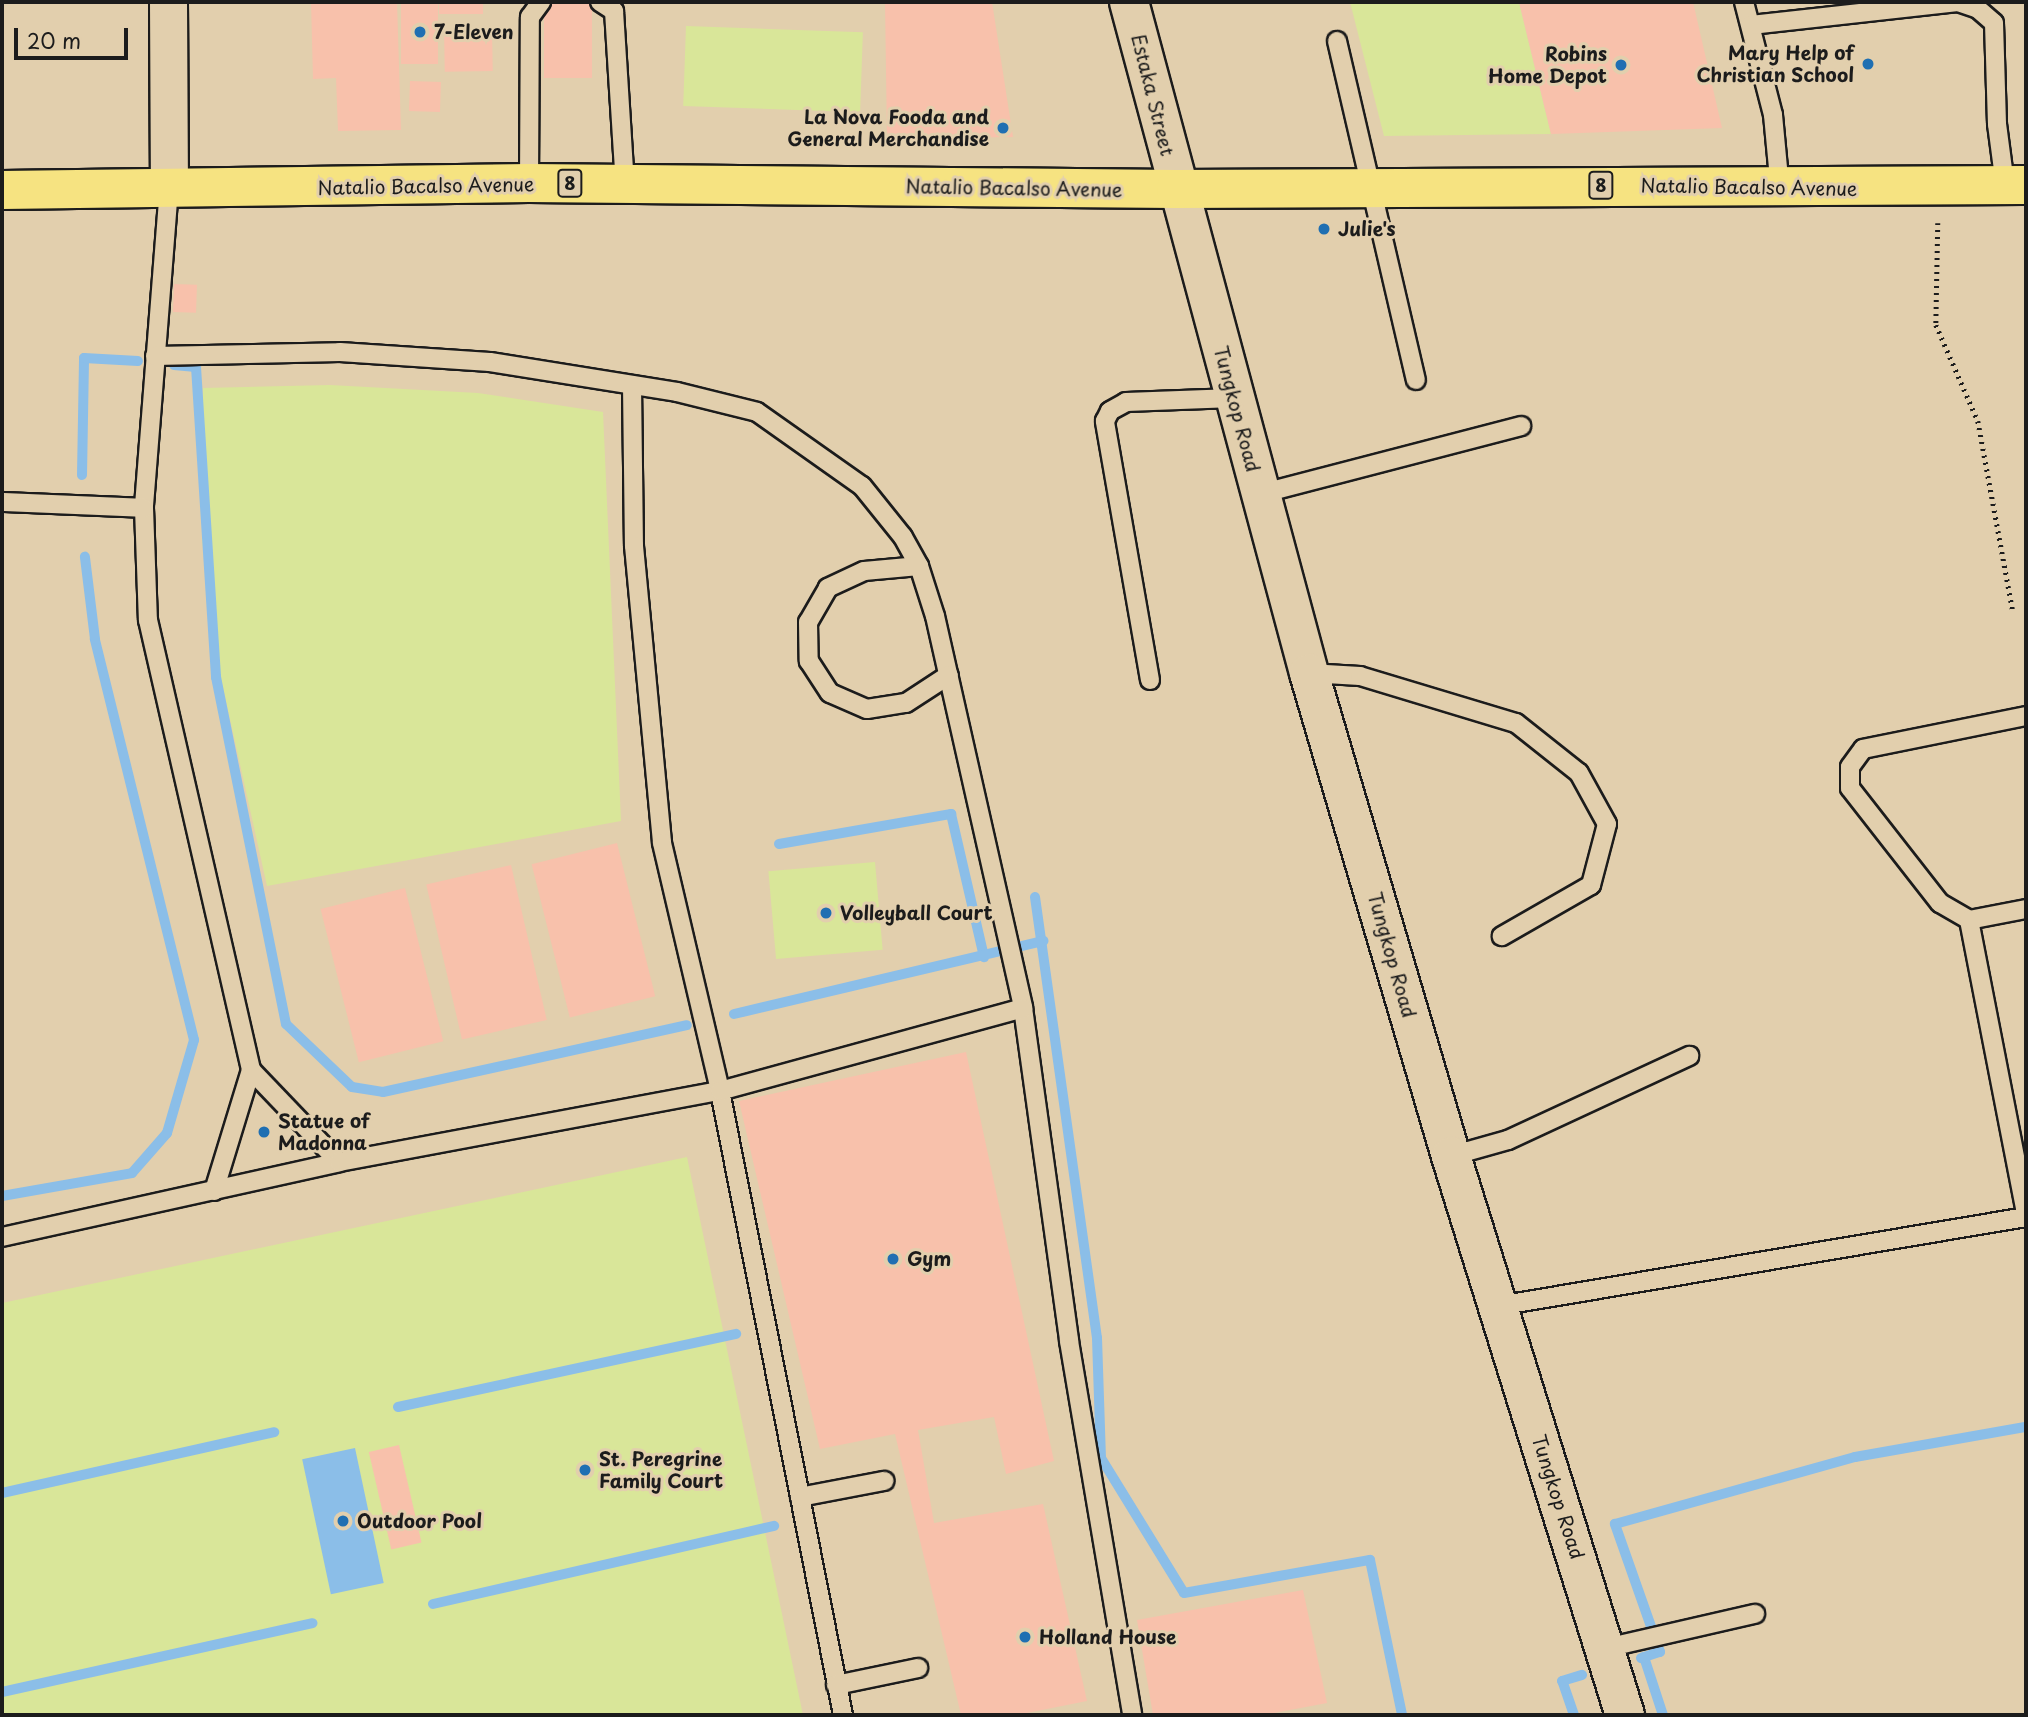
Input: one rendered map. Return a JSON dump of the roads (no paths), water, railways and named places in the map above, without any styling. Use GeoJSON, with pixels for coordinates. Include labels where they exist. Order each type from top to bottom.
{"type":"FeatureCollection","features":[{"type":"Feature","properties":{"kind":"highway","name":"Natalio Bacalso Avenue"},"geometry":{"type":"LineString","coordinates":[[2,190],[529,183],[1176,189],[1573,185],[1780,189],[2015,185]]}},
{"type":"Feature","properties":{"kind":"street"},"geometry":{"type":"LineString","coordinates":[[168,2],[169,188]]}},
{"type":"Feature","properties":{"kind":"street","name":"Estaka Street"},"geometry":{"type":"LineString","coordinates":[[1129,2],[1176,189]]}},
{"type":"Feature","properties":{"kind":"street","name":"Tungkop Road"},"geometry":{"type":"LineString","coordinates":[[1176,189],[1309,673],[1451,1156],[1625,1715]]}},
{"type":"Feature","properties":{"kind":"lane"},"geometry":{"type":"LineString","coordinates":[[529,183],[530,17],[541,2]]}},
{"type":"Feature","properties":{"kind":"lane"},"geometry":{"type":"LineString","coordinates":[[600,2],[614,11],[625,184]]}},
{"type":"Feature","properties":{"kind":"lane"},"geometry":{"type":"LineString","coordinates":[[1744,2],[1773,115],[1780,189]]}},
{"type":"Feature","properties":{"kind":"lane"},"geometry":{"type":"LineString","coordinates":[[1751,25],[1958,2],[1978,9],[1994,23],[1997,124],[2015,185]]}},
{"type":"Feature","properties":{"kind":"lane"},"geometry":{"type":"LineString","coordinates":[[1337,41],[1416,380]]}},
{"type":"Feature","properties":{"kind":"lane"},"geometry":{"type":"LineString","coordinates":[[169,188],[144,509],[148,620],[251,1070],[214,1191]]}},
{"type":"Feature","properties":{"kind":"lane"},"geometry":{"type":"LineString","coordinates":[[155,356],[340,352],[490,362],[632,385],[757,412],[862,486],[919,566],[949,675],[1023,1008],[1069,1341],[1132,1715]]}},
{"type":"Feature","properties":{"kind":"lane"},"geometry":{"type":"LineString","coordinates":[[632,385],[634,546],[662,843],[720,1091],[843,1715]]}},
{"type":"Feature","properties":{"kind":"lane"},"geometry":{"type":"LineString","coordinates":[[1150,680],[1105,421],[1110,411],[1126,402],[1234,398]]}},
{"type":"Feature","properties":{"kind":"lane"},"geometry":{"type":"LineString","coordinates":[[1260,494],[1521,426]]}},
{"type":"Feature","properties":{"kind":"lane"},"geometry":{"type":"LineString","coordinates":[[2,502],[144,509]]}},
{"type":"Feature","properties":{"kind":"lane"},"geometry":{"type":"LineString","coordinates":[[919,566],[864,571],[828,588],[808,622],[808,661],[830,693],[867,709],[905,702],[949,675]]}},
{"type":"Feature","properties":{"kind":"lane"},"geometry":{"type":"LineString","coordinates":[[1309,673],[1360,676],[1516,723],[1579,773],[1607,824],[1591,885],[1502,936]]}},
{"type":"Feature","properties":{"kind":"lane"},"geometry":{"type":"LineString","coordinates":[[2026,716],[1863,749],[1850,767],[1850,788],[1940,903],[1969,920],[2026,909]]}},
{"type":"Feature","properties":{"kind":"lane"},"geometry":{"type":"LineString","coordinates":[[1498,1306],[2026,1215],[1969,920]]}},
{"type":"Feature","properties":{"kind":"lane"},"geometry":{"type":"LineString","coordinates":[[2,1237],[339,1162],[720,1091],[1023,1008]]}},
{"type":"Feature","properties":{"kind":"lane"},"geometry":{"type":"LineString","coordinates":[[1451,1156],[1508,1140],[1689,1056]]}},
{"type":"Feature","properties":{"kind":"lane"},"geometry":{"type":"LineString","coordinates":[[251,1070],[339,1162]]}},
{"type":"Feature","properties":{"kind":"lane"},"geometry":{"type":"LineString","coordinates":[[800,1497],[884,1481]]}},
{"type":"Feature","properties":{"kind":"lane"},"geometry":{"type":"LineString","coordinates":[[1606,1648],[1755,1614]]}},
{"type":"Feature","properties":{"kind":"lane"},"geometry":{"type":"LineString","coordinates":[[836,1685],[918,1668]]}},
{"type":"Feature","properties":{"kind":"water","name":"Outdoor Pool"},"geometry":{"type":"Polygon","coordinates":[[[355,1448],[384,1583],[331,1594],[302,1459],[355,1448]]]}},
{"type":"Feature","properties":{"kind":"waterway"},"geometry":{"type":"LineString","coordinates":[[82,475],[84,358],[138,361]]}},
{"type":"Feature","properties":{"kind":"waterway"},"geometry":{"type":"LineString","coordinates":[[174,365],[196,367],[216,677],[286,1024],[352,1087],[383,1092],[687,1025]]}},
{"type":"Feature","properties":{"kind":"waterway"},"geometry":{"type":"LineString","coordinates":[[2,1196],[132,1173],[167,1133],[194,1040],[95,639],[85,557]]}},
{"type":"Feature","properties":{"kind":"waterway"},"geometry":{"type":"LineString","coordinates":[[779,844],[951,814],[984,957]]}},
{"type":"Feature","properties":{"kind":"waterway"},"geometry":{"type":"LineString","coordinates":[[1035,897],[1097,1338],[1101,1458],[1184,1593],[1370,1560],[1402,1715]]}},
{"type":"Feature","properties":{"kind":"waterway"},"geometry":{"type":"LineString","coordinates":[[734,1014],[1044,941]]}},
{"type":"Feature","properties":{"kind":"waterway"},"geometry":{"type":"LineString","coordinates":[[398,1407],[736,1334]]}},
{"type":"Feature","properties":{"kind":"waterway"},"geometry":{"type":"LineString","coordinates":[[1641,1658],[1660,1652],[1615,1524],[1855,1457],[2026,1427]]}},
{"type":"Feature","properties":{"kind":"waterway"},"geometry":{"type":"LineString","coordinates":[[2,1493],[274,1432]]}},
{"type":"Feature","properties":{"kind":"waterway"},"geometry":{"type":"LineString","coordinates":[[433,1604],[774,1526]]}},
{"type":"Feature","properties":{"kind":"waterway"},"geometry":{"type":"LineString","coordinates":[[2,1692],[312,1623]]}},
{"type":"Feature","properties":{"kind":"waterway"},"geometry":{"type":"LineString","coordinates":[[1644,1657],[1663,1715]]}},
{"type":"Feature","properties":{"kind":"waterway"},"geometry":{"type":"LineString","coordinates":[[1574,1715],[1562,1681],[1582,1675]]}},
{"type":"Feature","properties":{"kind":"place","name":"7-Eleven"},"geometry":{"type":"Point","coordinates":[420,32]}},
{"type":"Feature","properties":{"kind":"place","name":"Mary Help of Christian School"},"geometry":{"type":"Point","coordinates":[1868,64]}},
{"type":"Feature","properties":{"kind":"place","name":"Robins Home Depot"},"geometry":{"type":"Point","coordinates":[1621,65]}},
{"type":"Feature","properties":{"kind":"place","name":"La Nova Fooda and General Merchandise"},"geometry":{"type":"Point","coordinates":[1003,128]}},
{"type":"Feature","properties":{"kind":"place","name":"Julie's"},"geometry":{"type":"Point","coordinates":[1324,229]}},
{"type":"Feature","properties":{"kind":"place","name":"Volleyball Court"},"geometry":{"type":"Point","coordinates":[826,913]}},
{"type":"Feature","properties":{"kind":"place","name":"Statue of Madonna"},"geometry":{"type":"Point","coordinates":[264,1132]}},
{"type":"Feature","properties":{"kind":"place","name":"Gym"},"geometry":{"type":"Point","coordinates":[893,1259]}},
{"type":"Feature","properties":{"kind":"place","name":"St. Peregrine Family Court"},"geometry":{"type":"Point","coordinates":[585,1470]}},
{"type":"Feature","properties":{"kind":"place","name":"Outdoor Pool"},"geometry":{"type":"Point","coordinates":[343,1521]}},
{"type":"Feature","properties":{"kind":"place","name":"Holland House"},"geometry":{"type":"Point","coordinates":[1025,1637]}}]}
